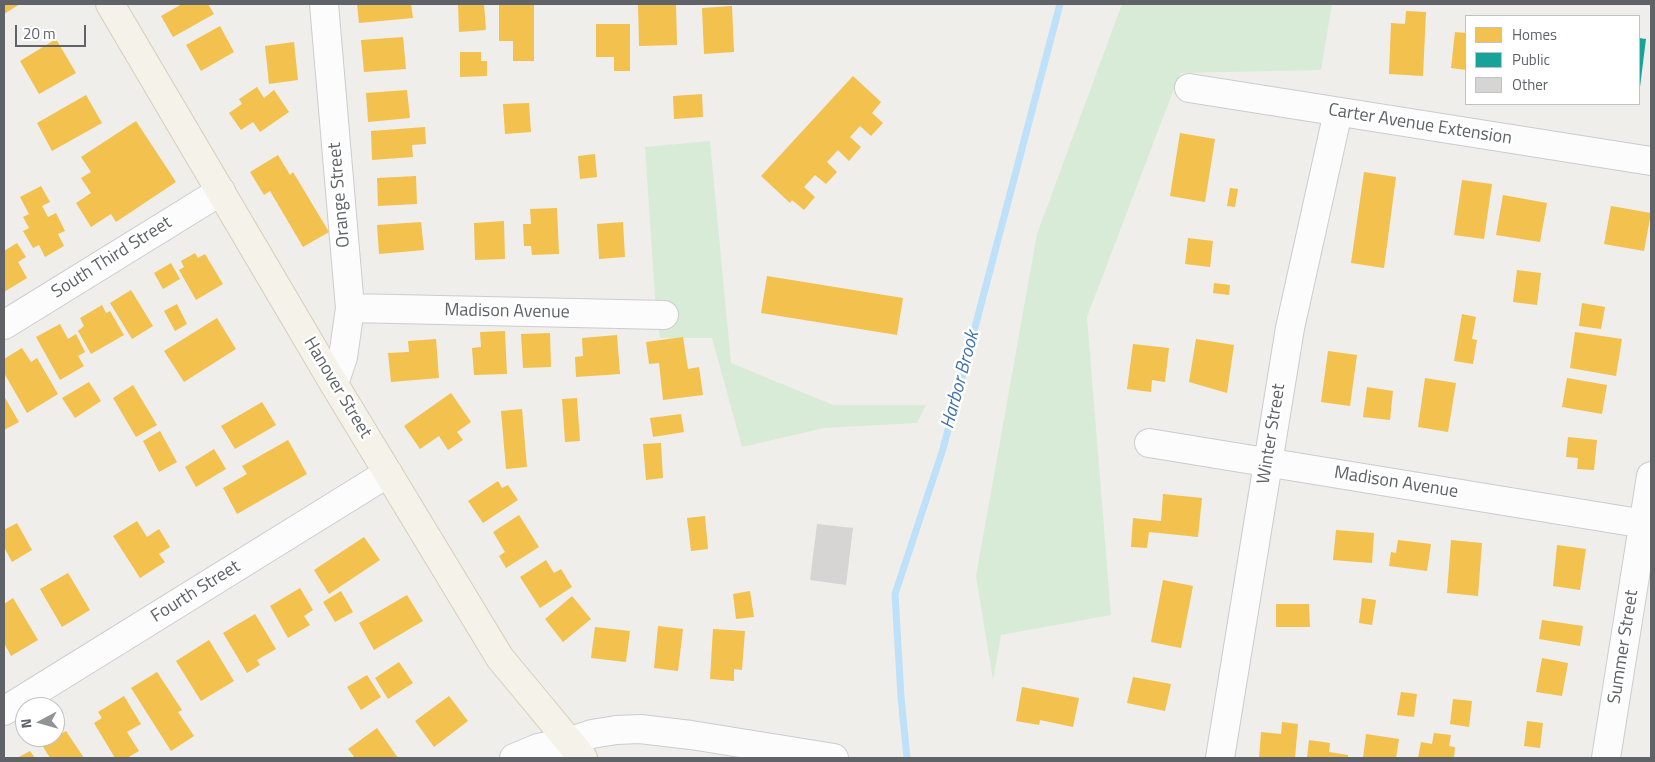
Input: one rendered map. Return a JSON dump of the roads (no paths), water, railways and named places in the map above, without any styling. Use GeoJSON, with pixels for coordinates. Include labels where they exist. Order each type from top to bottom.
{"type":"FeatureCollection","features":[{"type":"Feature","properties":{"kind":"main road","name":"Hanover Street"},"geometry":{"type":"LineString","coordinates":[[110,4],[334,384],[500,658],[571,753]]}},
{"type":"Feature","properties":{"kind":"street","name":"Orange Street"},"geometry":{"type":"LineString","coordinates":[[324,4],[350,308],[343,357],[334,384]]}},
{"type":"Feature","properties":{"kind":"street","name":"Carter Avenue Extension"},"geometry":{"type":"LineString","coordinates":[[1189,88],[1651,161]]}},
{"type":"Feature","properties":{"kind":"street","name":"Winter Street"},"geometry":{"type":"LineString","coordinates":[[1220,758],[1290,328],[1338,112]]}},
{"type":"Feature","properties":{"kind":"street","name":"South Third Street"},"geometry":{"type":"LineString","coordinates":[[4,325],[221,192]]}},
{"type":"Feature","properties":{"kind":"street","name":"Madison Avenue"},"geometry":{"type":"LineString","coordinates":[[350,308],[664,315]]}},
{"type":"Feature","properties":{"kind":"street","name":"Madison Avenue"},"geometry":{"type":"LineString","coordinates":[[1149,443],[1647,525]]}},
{"type":"Feature","properties":{"kind":"street","name":"Fourth Street"},"geometry":{"type":"LineString","coordinates":[[4,711],[388,474]]}},
{"type":"Feature","properties":{"kind":"street","name":"Summer Street"},"geometry":{"type":"LineString","coordinates":[[1606,758],[1647,525],[1651,476]]}},
{"type":"Feature","properties":{"kind":"street"},"geometry":{"type":"LineString","coordinates":[[514,758],[538,748],[571,753],[616,730],[640,729],[691,735],[834,758]]}},
{"type":"Feature","properties":{"kind":"waterway","name":"Harbor Brook"},"geometry":{"type":"LineString","coordinates":[[907,758],[901,697],[895,594],[943,449],[1060,4]]}}]}
